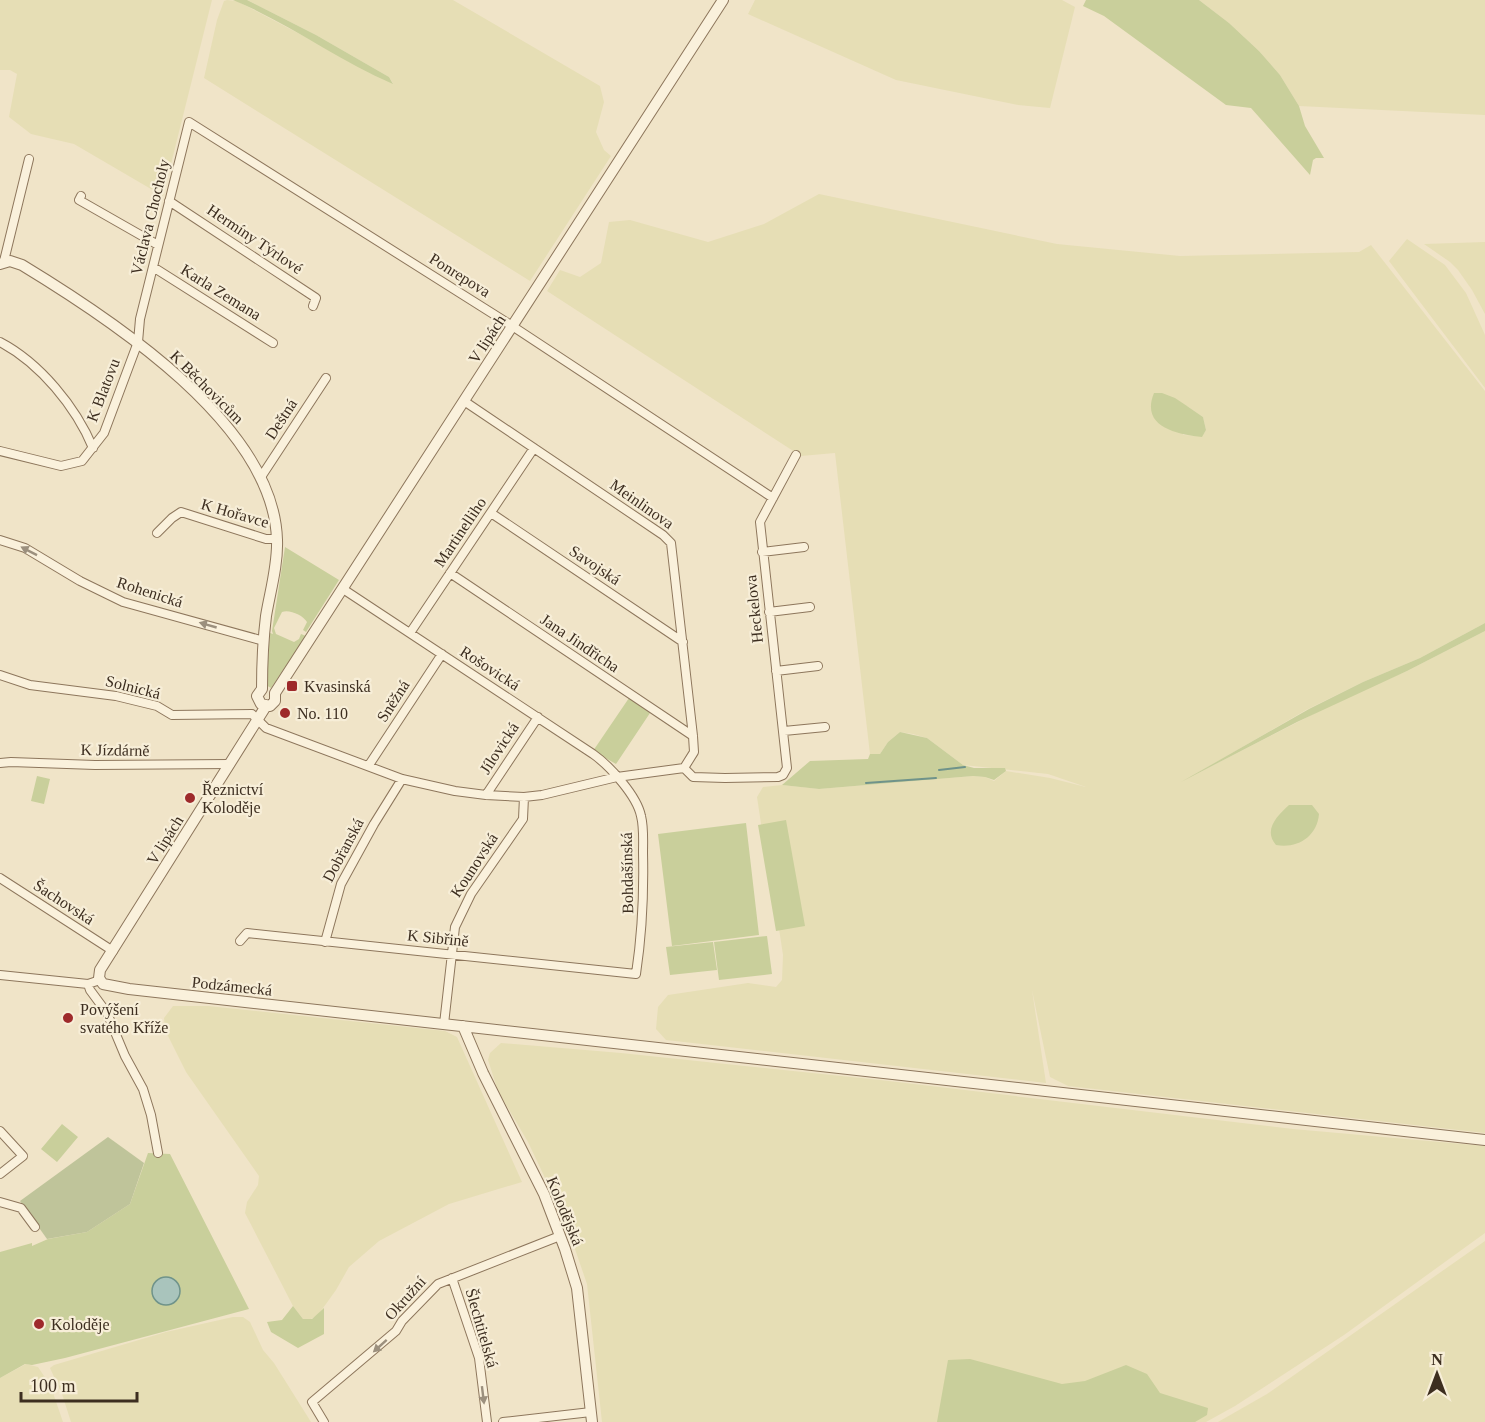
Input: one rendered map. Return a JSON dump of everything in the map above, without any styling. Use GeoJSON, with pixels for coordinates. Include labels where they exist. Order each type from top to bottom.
{"type":"FeatureCollection","features":[{"type":"Feature","properties":{"kind":"street","name":"V lipách"},"geometry":{"type":"LineString","coordinates":[[275,693],[723,0]]}},
{"type":"Feature","properties":{"kind":"street","name":"Ponrepova"},"geometry":{"type":"LineString","coordinates":[[189,122],[513,327],[773,498]]}},
{"type":"Feature","properties":{"kind":"street","name":"Václava Chocholy"},"geometry":{"type":"LineString","coordinates":[[138,342],[140,319],[189,122]]}},
{"type":"Feature","properties":{"kind":"street"},"geometry":{"type":"LineString","coordinates":[[1,260],[29,159]]}},
{"type":"Feature","properties":{"kind":"street"},"geometry":{"type":"LineString","coordinates":[[81,196],[79,200],[158,245]]}},
{"type":"Feature","properties":{"kind":"street","name":"Hermíny Týrlové"},"geometry":{"type":"LineString","coordinates":[[170,201],[316,298],[313,306]]}},
{"type":"Feature","properties":{"kind":"street","name":"K Běchovicům"},"geometry":{"type":"LineString","coordinates":[[1,260],[15,262],[31,270],[138,342],[205,401],[248,454],[261,477],[274,514],[277,539],[264,641],[262,689]]}},
{"type":"Feature","properties":{"kind":"street","name":"Karla Zemana"},"geometry":{"type":"LineString","coordinates":[[153,267],[273,343]]}},
{"type":"Feature","properties":{"kind":"street"},"geometry":{"type":"LineString","coordinates":[[0,342],[47,377],[81,424],[93,448],[82,461],[61,466],[0,451]]}},
{"type":"Feature","properties":{"kind":"street","name":"K Blatovu"},"geometry":{"type":"LineString","coordinates":[[93,448],[104,433],[138,342]]}},
{"type":"Feature","properties":{"kind":"street","name":"Deštná"},"geometry":{"type":"LineString","coordinates":[[261,477],[326,378]]}},
{"type":"Feature","properties":{"kind":"street","name":"Meinlinova"},"geometry":{"type":"LineString","coordinates":[[464,401],[669,539],[673,548],[693,736],[694,752],[684,768]]}},
{"type":"Feature","properties":{"kind":"street","name":"Martinelliho"},"geometry":{"type":"LineString","coordinates":[[411,633],[534,448]]}},
{"type":"Feature","properties":{"kind":"street","name":"Heckelova"},"geometry":{"type":"LineString","coordinates":[[684,768],[693,777],[725,778],[778,777],[783,775],[787,768],[760,522],[796,455]]}},
{"type":"Feature","properties":{"kind":"street","name":"K Hořavce"},"geometry":{"type":"LineString","coordinates":[[157,533],[172,518],[182,512],[266,539],[277,539]]}},
{"type":"Feature","properties":{"kind":"street","name":"Savojská"},"geometry":{"type":"LineString","coordinates":[[491,513],[683,642]]}},
{"type":"Feature","properties":{"kind":"street","name":"Rohenická"},"geometry":{"type":"LineString","coordinates":[[0,540],[25,548],[123,602],[264,641]]}},
{"type":"Feature","properties":{"kind":"street"},"geometry":{"type":"LineString","coordinates":[[762,552],[804,547]]}},
{"type":"Feature","properties":{"kind":"street","name":"Jana Jindřicha"},"geometry":{"type":"LineString","coordinates":[[450,573],[693,736]]}},
{"type":"Feature","properties":{"kind":"street","name":"Rošovická"},"geometry":{"type":"LineString","coordinates":[[343,589],[597,756],[617,777]]}},
{"type":"Feature","properties":{"kind":"street"},"geometry":{"type":"LineString","coordinates":[[769,612],[810,607]]}},
{"type":"Feature","properties":{"kind":"street","name":"Sněžná"},"geometry":{"type":"LineString","coordinates":[[369,765],[442,654]]}},
{"type":"Feature","properties":{"kind":"street"},"geometry":{"type":"LineString","coordinates":[[776,671],[818,666]]}},
{"type":"Feature","properties":{"kind":"street","name":"Solnická"},"geometry":{"type":"LineString","coordinates":[[0,675],[30,685],[116,696],[157,706],[172,715],[243,713],[259,718]]}},
{"type":"Feature","properties":{"kind":"street"},"geometry":{"type":"LineString","coordinates":[[269,688],[275,693],[275,701],[263,705],[257,696],[262,689],[269,688]]}},
{"type":"Feature","properties":{"kind":"street","name":"V lipách"},"geometry":{"type":"LineString","coordinates":[[100,980],[100,970],[259,718],[263,705]]}},
{"type":"Feature","properties":{"kind":"street","name":"Jílovická"},"geometry":{"type":"LineString","coordinates":[[486,795],[538,717]]}},
{"type":"Feature","properties":{"kind":"street"},"geometry":{"type":"LineString","coordinates":[[259,718],[266,728],[402,779],[454,791],[486,795],[524,797],[617,777],[684,768]]}},
{"type":"Feature","properties":{"kind":"street"},"geometry":{"type":"LineString","coordinates":[[784,731],[825,727]]}},
{"type":"Feature","properties":{"kind":"street","name":"K Jízdárně"},"geometry":{"type":"LineString","coordinates":[[0,763],[230,764]]}},
{"type":"Feature","properties":{"kind":"street","name":"Bohdašínská"},"geometry":{"type":"LineString","coordinates":[[617,777],[641,814],[642,822],[643,927],[636,974]]}},
{"type":"Feature","properties":{"kind":"street","name":"Dobřanská"},"geometry":{"type":"LineString","coordinates":[[325,942],[344,876],[402,779]]}},
{"type":"Feature","properties":{"kind":"street","name":"Kounovská"},"geometry":{"type":"LineString","coordinates":[[444,1024],[455,927],[471,894],[523,819],[524,797]]}},
{"type":"Feature","properties":{"kind":"street","name":"Šachovská"},"geometry":{"type":"LineString","coordinates":[[0,878],[113,951]]}},
{"type":"Feature","properties":{"kind":"street","name":"K Sibřině"},"geometry":{"type":"LineString","coordinates":[[240,941],[248,933],[636,974]]}},
{"type":"Feature","properties":{"kind":"street"},"geometry":{"type":"LineString","coordinates":[[0,975],[88,984],[100,980]]}},
{"type":"Feature","properties":{"kind":"street","name":"Podzámecká"},"geometry":{"type":"LineString","coordinates":[[100,980],[106,985],[129,989],[1485,1140]]}},
{"type":"Feature","properties":{"kind":"street"},"geometry":{"type":"LineString","coordinates":[[88,984],[107,1013],[143,1089],[151,1115],[158,1153]]}},
{"type":"Feature","properties":{"kind":"street","name":"Kolodějská"},"geometry":{"type":"LineString","coordinates":[[463,1026],[483,1073],[544,1194],[560,1236],[577,1288],[591,1417]]}},
{"type":"Feature","properties":{"kind":"street"},"geometry":{"type":"LineString","coordinates":[[0,1131],[24,1156],[0,1174]]}},
{"type":"Feature","properties":{"kind":"street"},"geometry":{"type":"LineString","coordinates":[[0,1202],[21,1208],[35,1227]]}},
{"type":"Feature","properties":{"kind":"street","name":"Okružní"},"geometry":{"type":"LineString","coordinates":[[324,1422],[312,1402],[396,1331],[402,1321],[438,1284],[560,1236]]}},
{"type":"Feature","properties":{"kind":"street","name":"Šlechtitelská"},"geometry":{"type":"LineString","coordinates":[[452,1278],[479,1358],[486,1422]]}},
{"type":"Feature","properties":{"kind":"street"},"geometry":{"type":"LineString","coordinates":[[503,1422],[591,1417]]}},
{"type":"Feature","properties":{"kind":"shaded area"},"geometry":{"type":"Polygon","coordinates":[[[0,0],[212,0],[163,196],[74,144],[31,134],[9,117],[17,74],[10,70],[0,70],[0,0]]]}},
{"type":"Feature","properties":{"kind":"shaded area"},"geometry":{"type":"Polygon","coordinates":[[[247,0],[453,0],[600,86],[604,102],[596,132],[604,150],[611,156],[530,281],[204,78],[217,20],[224,1],[237,1],[393,83],[389,77],[316,35],[247,0]]]}},
{"type":"Feature","properties":{"kind":"shaded area"},"geometry":{"type":"Polygon","coordinates":[[[755,0],[1062,0],[1075,7],[1050,108],[1018,105],[896,80],[748,14],[755,0]]]}},
{"type":"Feature","properties":{"kind":"shaded area"},"geometry":{"type":"Polygon","coordinates":[[[1199,0],[1485,0],[1485,115],[1299,106],[1280,75],[1259,51],[1229,23],[1199,0]]]}},
{"type":"Feature","properties":{"kind":"shaded area"},"geometry":{"type":"Polygon","coordinates":[[[819,194],[1057,244],[1180,256],[1359,252],[1371,245],[1485,391],[1485,623],[1420,658],[1363,682],[1306,710],[1194,775],[1341,700],[1407,671],[1485,631],[1485,1133],[1068,1086],[1050,1077],[1032,990],[1046,1083],[666,1040],[656,1029],[658,1007],[668,995],[748,983],[776,987],[782,980],[783,955],[757,797],[763,787],[782,785],[819,789],[973,776],[985,777],[994,781],[1006,771],[1086,787],[1048,774],[963,765],[927,738],[900,732],[888,742],[880,754],[870,754],[835,453],[801,456],[547,291],[560,270],[580,277],[601,263],[609,222],[630,220],[708,242],[764,224],[819,194]],[[1187,406],[1183,435],[1202,436],[1206,430],[1203,417],[1187,406]]]}},
{"type":"Feature","properties":{"kind":"shaded area"},"geometry":{"type":"Polygon","coordinates":[[[1407,239],[1445,265],[1466,293],[1485,335],[1485,388],[1389,261],[1407,239]]]}},
{"type":"Feature","properties":{"kind":"shaded area"},"geometry":{"type":"Polygon","coordinates":[[[1485,242],[1485,314],[1458,270],[1424,244],[1485,242]]]}},
{"type":"Feature","properties":{"kind":"shaded area"},"geometry":{"type":"Polygon","coordinates":[[[173,1006],[208,1006],[445,1031],[457,1037],[522,1182],[449,1204],[379,1241],[349,1267],[318,1315],[311,1319],[303,1319],[293,1306],[245,1213],[247,1202],[258,1185],[259,1176],[186,1072],[165,1030],[164,1018],[173,1006]]]}},
{"type":"Feature","properties":{"kind":"shaded area"},"geometry":{"type":"Polygon","coordinates":[[[501,1043],[880,1080],[1293,1129],[1485,1146],[1485,1233],[1344,1335],[1235,1406],[1206,1422],[602,1422],[587,1284],[565,1220],[528,1142],[498,1091],[488,1060],[490,1053],[501,1043]]]}},
{"type":"Feature","properties":{"kind":"shaded area"},"geometry":{"type":"Polygon","coordinates":[[[1485,1241],[1485,1422],[1218,1422],[1267,1394],[1485,1241]]]}},
{"type":"Feature","properties":{"kind":"shaded area"},"geometry":{"type":"Polygon","coordinates":[[[233,1317],[243,1317],[250,1322],[263,1350],[274,1363],[311,1422],[71,1422],[50,1368],[54,1365],[166,1332],[233,1317]]]}},
{"type":"Feature","properties":{"kind":"shaded area"},"geometry":{"type":"Polygon","coordinates":[[[26,1364],[38,1367],[44,1376],[51,1387],[63,1422],[0,1422],[0,1378],[26,1364]]]}},
{"type":"Feature","properties":{"kind":"green space"},"geometry":{"type":"Polygon","coordinates":[[[233,0],[247,0],[316,35],[389,77],[393,84],[352,64],[274,19],[233,0]]]}},
{"type":"Feature","properties":{"kind":"green space"},"geometry":{"type":"Polygon","coordinates":[[[1086,0],[1199,0],[1229,23],[1259,51],[1280,75],[1299,106],[1305,126],[1324,158],[1313,160],[1310,175],[1251,108],[1226,105],[1104,16],[1083,6],[1086,0]]]}},
{"type":"Feature","properties":{"kind":"green space"},"geometry":{"type":"Polygon","coordinates":[[[1154,393],[1162,393],[1175,398],[1203,417],[1206,430],[1202,437],[1172,431],[1156,421],[1151,405],[1154,393]]]}},
{"type":"Feature","properties":{"kind":"green space"},"geometry":{"type":"Polygon","coordinates":[[[285,547],[339,580],[306,632],[303,630],[307,622],[302,617],[292,612],[282,612],[274,628],[276,634],[294,642],[301,634],[306,636],[271,688],[266,685],[270,633],[273,634],[285,547]]]}},
{"type":"Feature","properties":{"kind":"green space"},"geometry":{"type":"Polygon","coordinates":[[[1485,623],[1485,631],[1407,671],[1297,722],[1181,782],[1309,709],[1363,682],[1420,658],[1485,623]]]}},
{"type":"Feature","properties":{"kind":"green space"},"geometry":{"type":"Polygon","coordinates":[[[629,698],[650,713],[616,764],[593,751],[629,698]]]}},
{"type":"Feature","properties":{"kind":"green space"},"geometry":{"type":"Polygon","coordinates":[[[900,732],[927,738],[963,765],[974,768],[1005,768],[1006,771],[994,780],[973,776],[819,789],[782,785],[810,761],[868,759],[870,754],[880,754],[888,742],[900,732]]]}},
{"type":"Feature","properties":{"kind":"green space"},"geometry":{"type":"Polygon","coordinates":[[[37,776],[50,779],[44,804],[31,801],[37,776]]]}},
{"type":"Feature","properties":{"kind":"green space"},"geometry":{"type":"Polygon","coordinates":[[[1289,805],[1312,805],[1319,814],[1317,822],[1305,840],[1291,845],[1276,845],[1272,839],[1271,829],[1276,819],[1289,805]]]}},
{"type":"Feature","properties":{"kind":"green space"},"geometry":{"type":"Polygon","coordinates":[[[786,820],[805,926],[776,931],[758,825],[786,820]]]}},
{"type":"Feature","properties":{"kind":"green space"},"geometry":{"type":"Polygon","coordinates":[[[746,823],[759,935],[672,946],[658,834],[746,823]]]}},
{"type":"Feature","properties":{"kind":"green space"},"geometry":{"type":"Polygon","coordinates":[[[767,936],[772,974],[719,980],[714,942],[767,936]]]}},
{"type":"Feature","properties":{"kind":"green space"},"geometry":{"type":"Polygon","coordinates":[[[713,942],[717,970],[670,975],[666,947],[713,942]]]}},
{"type":"Feature","properties":{"kind":"green space"},"geometry":{"type":"Polygon","coordinates":[[[62,1124],[78,1137],[57,1162],[41,1149],[62,1124]]]}},
{"type":"Feature","properties":{"kind":"green space"},"geometry":{"type":"Polygon","coordinates":[[[108,1137],[144,1163],[130,1204],[87,1232],[47,1239],[20,1201],[108,1137]]]}},
{"type":"Feature","properties":{"kind":"green space"},"geometry":{"type":"Polygon","coordinates":[[[148,1153],[170,1154],[249,1309],[65,1358],[32,1365],[25,1364],[0,1378],[0,1252],[32,1243],[32,1246],[48,1239],[87,1232],[130,1204],[148,1153]]]}},
{"type":"Feature","properties":{"kind":"green space"},"geometry":{"type":"Polygon","coordinates":[[[293,1306],[303,1319],[312,1319],[324,1308],[324,1334],[298,1348],[271,1332],[267,1322],[282,1320],[293,1306]]]}},
{"type":"Feature","properties":{"kind":"green space"},"geometry":{"type":"Polygon","coordinates":[[[970,1359],[1062,1384],[1085,1381],[1126,1365],[1147,1374],[1160,1393],[1208,1408],[1207,1415],[1195,1422],[937,1422],[948,1360],[970,1359]]]}},
{"type":"Feature","properties":{"kind":"water"},"geometry":{"type":"Polygon","coordinates":[[[166,1277],[176,1281],[180,1291],[176,1301],[166,1305],[156,1301],[152,1291],[156,1281],[166,1277]]]}},
{"type":"Feature","properties":{"kind":"waterway"},"geometry":{"type":"LineString","coordinates":[[939,770],[965,767]]}},
{"type":"Feature","properties":{"kind":"waterway"},"geometry":{"type":"LineString","coordinates":[[866,783],[936,778]]}},
{"type":"Feature","properties":{"kind":"place","name":"Kvasinská"},"geometry":{"type":"Point","coordinates":[292,686]}},
{"type":"Feature","properties":{"kind":"place","name":"No. 110"},"geometry":{"type":"Point","coordinates":[285,713]}},
{"type":"Feature","properties":{"kind":"place","name":"Řeznictví Koloděje"},"geometry":{"type":"Point","coordinates":[190,798]}},
{"type":"Feature","properties":{"kind":"place","name":"Povýšení svatého Kříže"},"geometry":{"type":"Point","coordinates":[68,1018]}},
{"type":"Feature","properties":{"kind":"place","name":"Koloděje"},"geometry":{"type":"Point","coordinates":[39,1324]}}]}
